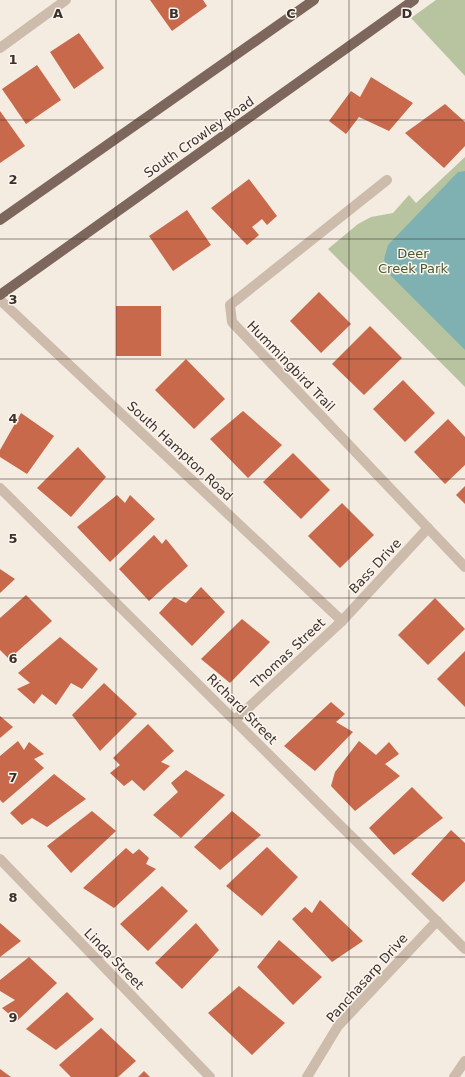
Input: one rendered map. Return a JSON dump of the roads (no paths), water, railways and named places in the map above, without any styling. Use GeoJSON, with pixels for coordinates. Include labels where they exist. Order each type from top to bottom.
{"type":"FeatureCollection","features":[{"type":"Feature","properties":{"kind":"main road"},"geometry":{"type":"LineString","coordinates":[[0,220],[314,0]]}},
{"type":"Feature","properties":{"kind":"main road","name":"South Crowley Road"},"geometry":{"type":"LineString","coordinates":[[0,295],[414,0]]}},
{"type":"Feature","properties":{"kind":"street"},"geometry":{"type":"LineString","coordinates":[[0,48],[66,0]]}},
{"type":"Feature","properties":{"kind":"street","name":"Hummingbird Trail"},"geometry":{"type":"LineString","coordinates":[[387,180],[230,305],[232,322],[465,567]]}},
{"type":"Feature","properties":{"kind":"street","name":"South Hampton Road"},"geometry":{"type":"LineString","coordinates":[[0,300],[342,621]]}},
{"type":"Feature","properties":{"kind":"street","name":"Richard Street"},"geometry":{"type":"LineString","coordinates":[[0,488],[465,948]]}},
{"type":"Feature","properties":{"kind":"street","name":"Bass Drive"},"geometry":{"type":"LineString","coordinates":[[342,621],[428,528]]}},
{"type":"Feature","properties":{"kind":"street","name":"Thomas Street"},"geometry":{"type":"LineString","coordinates":[[235,720],[342,621]]}},
{"type":"Feature","properties":{"kind":"street","name":"Linda Street"},"geometry":{"type":"LineString","coordinates":[[0,859],[210,1077]]}},
{"type":"Feature","properties":{"kind":"street","name":"Panchasarp Drive"},"geometry":{"type":"LineString","coordinates":[[307,1077],[338,1026],[437,921]]}},
{"type":"Feature","properties":{"kind":"street"},"geometry":{"type":"LineString","coordinates":[[454,1077],[465,1061]]}},
{"type":"Feature","properties":{"kind":"water"},"geometry":{"type":"Polygon","coordinates":[[[465,171],[465,350],[388,273],[384,259],[388,245],[458,172],[465,171]]]}},
{"type":"Feature","properties":{"kind":"park label","name":"Deer Creek Park"},"geometry":{"type":"Point","coordinates":[413,260]}}]}
